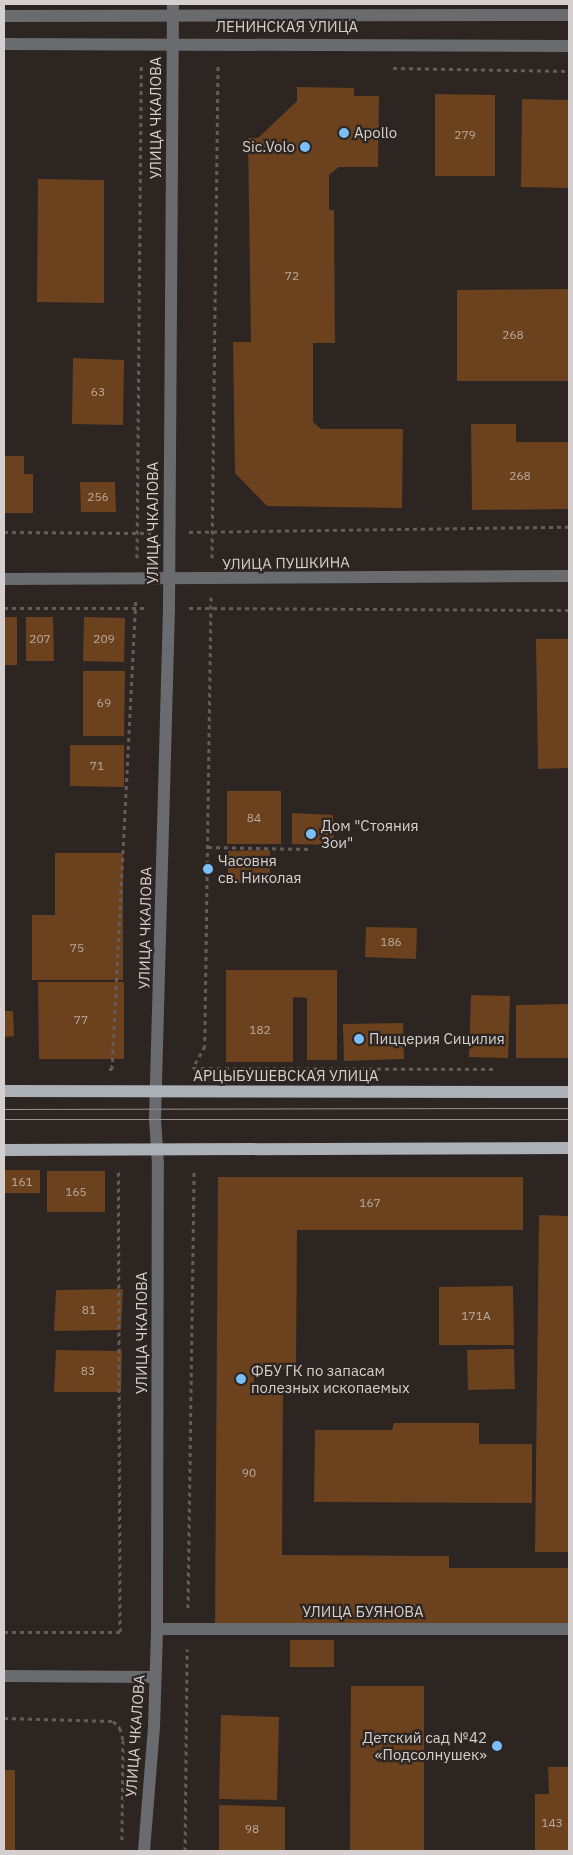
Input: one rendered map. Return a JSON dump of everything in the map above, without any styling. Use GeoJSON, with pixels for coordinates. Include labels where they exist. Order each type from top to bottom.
{"type":"FeatureCollection","features":[{"type":"Feature","properties":{"kind":"main road","name":"АРЦЫБУШЕВСКАЯ УЛИЦА"},"geometry":{"type":"LineString","coordinates":[[4,1092],[569,1092]]}},
{"type":"Feature","properties":{"kind":"main road"},"geometry":{"type":"LineString","coordinates":[[4,1150],[569,1148]]}},
{"type":"Feature","properties":{"kind":"street","name":"ЛЕНИНСКАЯ УЛИЦА"},"geometry":{"type":"LineString","coordinates":[[4,16],[173,9],[569,15]]}},
{"type":"Feature","properties":{"kind":"street","name":"УЛИЦА ЧКАЛОВА"},"geometry":{"type":"LineString","coordinates":[[144,1851],[154,1727],[157,1630],[156,1091],[169,580],[173,9]]}},
{"type":"Feature","properties":{"kind":"street","name":"ЛЕНИНСКАЯ УЛИЦА"},"geometry":{"type":"LineString","coordinates":[[4,44],[172,42],[569,46]]}},
{"type":"Feature","properties":{"kind":"street","name":"УЛИЦА ПУШКИНА"},"geometry":{"type":"LineString","coordinates":[[4,579],[169,580],[569,576]]}},
{"type":"Feature","properties":{"kind":"street","name":"УЛИЦА БУЯНОВА"},"geometry":{"type":"LineString","coordinates":[[157,1630],[188,1627],[569,1629]]}},
{"type":"Feature","properties":{"kind":"street"},"geometry":{"type":"LineString","coordinates":[[4,1676],[155,1677]]}},
{"type":"Feature","properties":{"kind":"path"},"geometry":{"type":"LineString","coordinates":[[137,532],[141,43]]}},
{"type":"Feature","properties":{"kind":"path"},"geometry":{"type":"LineString","coordinates":[[4,532],[169,533],[569,527]]}},
{"type":"Feature","properties":{"kind":"path"},"geometry":{"type":"LineString","coordinates":[[4,608],[136,608],[112,1069]]}},
{"type":"Feature","properties":{"kind":"path"},"geometry":{"type":"LineString","coordinates":[[211,609],[569,610]]}},
{"type":"Feature","properties":{"kind":"path"},"geometry":{"type":"LineString","coordinates":[[208,847],[311,849]]}},
{"type":"Feature","properties":{"kind":"path"},"geometry":{"type":"LineString","coordinates":[[193,1068],[500,1069]]}},
{"type":"Feature","properties":{"kind":"path"},"geometry":{"type":"LineString","coordinates":[[4,1632],[120,1632],[118,1166]]}},
{"type":"Feature","properties":{"kind":"path"},"geometry":{"type":"LineString","coordinates":[[185,1851],[194,1169]]}},
{"type":"Feature","properties":{"kind":"path"},"geometry":{"type":"LineString","coordinates":[[4,1718],[113,1721],[120,1728],[123,1740],[122,1842]]}},
{"type":"Feature","properties":{"kind":"building"},"geometry":{"type":"Polygon","coordinates":[[[297,87],[354,88],[354,96],[379,96],[378,167],[339,167],[329,175],[329,210],[334,210],[335,343],[313,343],[313,422],[321,429],[403,429],[402,508],[267,506],[235,473],[233,342],[251,342],[248,138],[258,138],[297,101],[297,87]]]}},
{"type":"Feature","properties":{"kind":"building"},"geometry":{"type":"Polygon","coordinates":[[[435,94],[495,95],[495,176],[435,176],[435,94]]]}},
{"type":"Feature","properties":{"kind":"building"},"geometry":{"type":"Polygon","coordinates":[[[522,99],[569,100],[569,188],[521,187],[522,99]]]}},
{"type":"Feature","properties":{"kind":"building"},"geometry":{"type":"Polygon","coordinates":[[[38,179],[104,180],[104,303],[37,302],[38,179]]]}},
{"type":"Feature","properties":{"kind":"building"},"geometry":{"type":"Polygon","coordinates":[[[569,289],[569,381],[457,381],[457,290],[569,289]]]}},
{"type":"Feature","properties":{"kind":"building"},"geometry":{"type":"Polygon","coordinates":[[[73,358],[124,360],[123,425],[72,424],[73,358]]]}},
{"type":"Feature","properties":{"kind":"building"},"geometry":{"type":"Polygon","coordinates":[[[471,424],[516,424],[516,442],[569,442],[569,509],[472,510],[471,424]]]}},
{"type":"Feature","properties":{"kind":"building"},"geometry":{"type":"Polygon","coordinates":[[[4,456],[24,456],[24,474],[33,474],[33,513],[4,513],[4,456]]]}},
{"type":"Feature","properties":{"kind":"building"},"geometry":{"type":"Polygon","coordinates":[[[80,482],[115,482],[116,512],[81,512],[80,482]]]}},
{"type":"Feature","properties":{"kind":"building"},"geometry":{"type":"Polygon","coordinates":[[[4,617],[17,617],[17,665],[4,665],[4,617]]]}},
{"type":"Feature","properties":{"kind":"building"},"geometry":{"type":"Polygon","coordinates":[[[26,617],[53,617],[54,661],[26,661],[26,617]]]}},
{"type":"Feature","properties":{"kind":"building"},"geometry":{"type":"Polygon","coordinates":[[[84,617],[125,618],[124,662],[83,661],[84,617]]]}},
{"type":"Feature","properties":{"kind":"building"},"geometry":{"type":"Polygon","coordinates":[[[536,639],[569,639],[569,768],[538,769],[536,639]]]}},
{"type":"Feature","properties":{"kind":"building"},"geometry":{"type":"Polygon","coordinates":[[[83,671],[125,671],[124,736],[83,736],[83,671]]]}},
{"type":"Feature","properties":{"kind":"building"},"geometry":{"type":"Polygon","coordinates":[[[70,745],[124,745],[124,787],[70,786],[70,745]]]}},
{"type":"Feature","properties":{"kind":"building"},"geometry":{"type":"Polygon","coordinates":[[[227,791],[281,791],[281,844],[227,844],[227,791]]]}},
{"type":"Feature","properties":{"kind":"building"},"geometry":{"type":"Polygon","coordinates":[[[292,813],[333,815],[334,845],[292,844],[292,813]]]}},
{"type":"Feature","properties":{"kind":"building"},"geometry":{"type":"Polygon","coordinates":[[[270,850],[270,883],[228,883],[228,851],[270,850]]]}},
{"type":"Feature","properties":{"kind":"building"},"geometry":{"type":"Polygon","coordinates":[[[55,853],[123,853],[123,980],[32,980],[32,915],[55,915],[55,853]]]}},
{"type":"Feature","properties":{"kind":"building"},"geometry":{"type":"Polygon","coordinates":[[[366,927],[417,928],[416,959],[365,957],[366,927]]]}},
{"type":"Feature","properties":{"kind":"building"},"geometry":{"type":"Polygon","coordinates":[[[226,970],[337,970],[337,1060],[307,1060],[307,998],[293,997],[293,1062],[226,1062],[226,970]]]}},
{"type":"Feature","properties":{"kind":"building"},"geometry":{"type":"Polygon","coordinates":[[[38,982],[124,982],[124,1059],[39,1059],[38,982]]]}},
{"type":"Feature","properties":{"kind":"building"},"geometry":{"type":"Polygon","coordinates":[[[471,995],[510,996],[508,1058],[469,1057],[471,995]]]}},
{"type":"Feature","properties":{"kind":"building"},"geometry":{"type":"Polygon","coordinates":[[[569,1004],[569,1058],[516,1058],[516,1005],[569,1004]]]}},
{"type":"Feature","properties":{"kind":"building"},"geometry":{"type":"Polygon","coordinates":[[[4,1011],[13,1011],[14,1036],[4,1037],[4,1011]]]}},
{"type":"Feature","properties":{"kind":"building"},"geometry":{"type":"Polygon","coordinates":[[[403,1023],[404,1059],[344,1061],[343,1024],[403,1023]]]}},
{"type":"Feature","properties":{"kind":"building"},"geometry":{"type":"Polygon","coordinates":[[[4,1170],[40,1170],[40,1193],[4,1193],[4,1170]]]}},
{"type":"Feature","properties":{"kind":"building"},"geometry":{"type":"Polygon","coordinates":[[[47,1171],[105,1171],[105,1212],[47,1212],[47,1171]]]}},
{"type":"Feature","properties":{"kind":"building"},"geometry":{"type":"Polygon","coordinates":[[[218,1177],[523,1177],[523,1230],[297,1230],[296,1369],[254,1369],[254,1391],[283,1391],[282,1555],[449,1556],[449,1568],[569,1568],[569,1625],[215,1623],[218,1177]]]}},
{"type":"Feature","properties":{"kind":"building"},"geometry":{"type":"Polygon","coordinates":[[[539,1215],[569,1216],[569,1552],[535,1552],[539,1215]]]}},
{"type":"Feature","properties":{"kind":"building"},"geometry":{"type":"Polygon","coordinates":[[[513,1286],[514,1345],[439,1345],[439,1287],[513,1286]]]}},
{"type":"Feature","properties":{"kind":"building"},"geometry":{"type":"Polygon","coordinates":[[[123,1289],[121,1330],[54,1331],[56,1290],[123,1289]]]}},
{"type":"Feature","properties":{"kind":"building"},"geometry":{"type":"Polygon","coordinates":[[[514,1349],[515,1389],[468,1390],[467,1350],[514,1349]]]}},
{"type":"Feature","properties":{"kind":"building"},"geometry":{"type":"Polygon","coordinates":[[[56,1350],[122,1351],[121,1392],[54,1392],[56,1350]]]}},
{"type":"Feature","properties":{"kind":"building"},"geometry":{"type":"Polygon","coordinates":[[[394,1423],[479,1423],[479,1444],[532,1444],[532,1503],[314,1502],[315,1430],[392,1430],[394,1423]]]}},
{"type":"Feature","properties":{"kind":"building"},"geometry":{"type":"Polygon","coordinates":[[[290,1640],[334,1640],[334,1667],[290,1667],[290,1640]]]}},
{"type":"Feature","properties":{"kind":"building"},"geometry":{"type":"Polygon","coordinates":[[[351,1686],[424,1686],[424,1851],[350,1851],[351,1686]]]}},
{"type":"Feature","properties":{"kind":"building"},"geometry":{"type":"Polygon","coordinates":[[[221,1715],[279,1717],[277,1800],[219,1799],[221,1715]]]}},
{"type":"Feature","properties":{"kind":"building"},"geometry":{"type":"Polygon","coordinates":[[[548,1767],[569,1767],[569,1851],[535,1851],[535,1794],[549,1794],[548,1767]]]}},
{"type":"Feature","properties":{"kind":"building"},"geometry":{"type":"Polygon","coordinates":[[[4,1770],[15,1770],[15,1851],[4,1851],[4,1770]]]}},
{"type":"Feature","properties":{"kind":"building"},"geometry":{"type":"Polygon","coordinates":[[[219,1805],[285,1807],[285,1851],[219,1851],[219,1805]]]}},
{"type":"Feature","properties":{"kind":"tram line"},"geometry":{"type":"LineString","coordinates":[[4,1109],[569,1108]]}},
{"type":"Feature","properties":{"kind":"tram line"},"geometry":{"type":"LineString","coordinates":[[4,1119],[569,1119]]}},
{"type":"Feature","properties":{"kind":"place","name":"Apollo"},"geometry":{"type":"Point","coordinates":[344,133]}},
{"type":"Feature","properties":{"kind":"place","name":"Sic.Volo"},"geometry":{"type":"Point","coordinates":[305,147]}},
{"type":"Feature","properties":{"kind":"place","name":"Дом \"Стояния Зои\""},"geometry":{"type":"Point","coordinates":[311,834]}},
{"type":"Feature","properties":{"kind":"place","name":"Часовня св. Николая"},"geometry":{"type":"Point","coordinates":[208,869]}},
{"type":"Feature","properties":{"kind":"place","name":"Пиццерия Сицилия"},"geometry":{"type":"Point","coordinates":[359,1039]}},
{"type":"Feature","properties":{"kind":"place","name":"ФБУ ГК по запасам полезных ископаемых"},"geometry":{"type":"Point","coordinates":[241,1379]}},
{"type":"Feature","properties":{"kind":"place","name":"Детский сад №42 «Подсолнушек»"},"geometry":{"type":"Point","coordinates":[497,1746]}}]}
